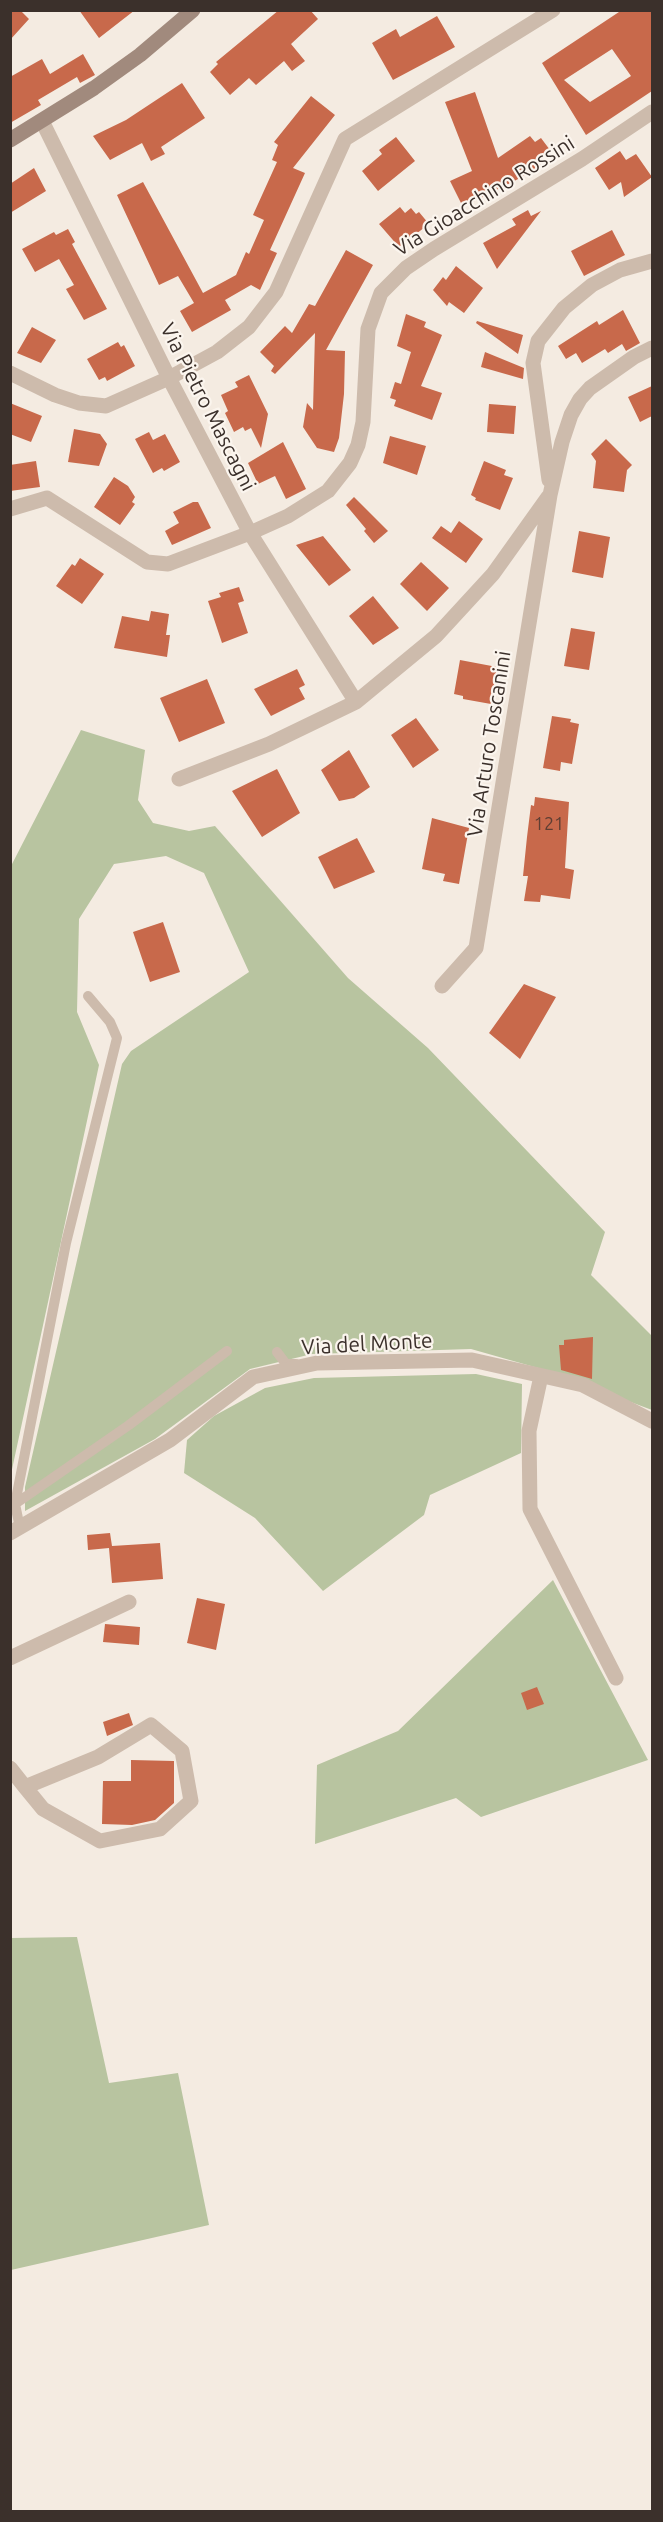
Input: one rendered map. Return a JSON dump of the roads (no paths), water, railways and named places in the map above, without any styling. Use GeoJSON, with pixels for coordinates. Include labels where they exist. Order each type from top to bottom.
{"type":"FeatureCollection","features":[{"type":"Feature","properties":{"kind":"street"},"geometry":{"type":"LineString","coordinates":[[10,140],[140,55],[193,10]]}},
{"type":"Feature","properties":{"kind":"street"},"geometry":{"type":"LineString","coordinates":[[10,373],[55,395],[80,403],[106,406],[169,378],[232,341],[265,309],[286,274],[345,139],[489,52],[553,10]]}},
{"type":"Feature","properties":{"kind":"street","name":"Via Gioacchino Rossini"},"geometry":{"type":"LineString","coordinates":[[10,509],[47,498],[139,558],[147,562],[168,564],[288,516],[328,491],[350,463],[363,422],[368,329],[381,293],[393,280],[434,249],[582,159],[652,112]]}},
{"type":"Feature","properties":{"kind":"street","name":"Via Pietro Mascagni"},"geometry":{"type":"LineString","coordinates":[[42,121],[169,378],[250,533],[356,702]]}},
{"type":"Feature","properties":{"kind":"street"},"geometry":{"type":"LineString","coordinates":[[550,495],[533,363],[538,341],[564,308],[592,285],[620,270],[652,261]]}},
{"type":"Feature","properties":{"kind":"street"},"geometry":{"type":"LineString","coordinates":[[179,779],[269,744],[356,702],[436,636],[493,574],[550,495],[562,442],[580,399],[590,388],[652,348]]}},
{"type":"Feature","properties":{"kind":"street","name":"Via Arturo Toscanini"},"geometry":{"type":"LineString","coordinates":[[441,986],[476,948],[550,495]]}},
{"type":"Feature","properties":{"kind":"street","name":"Via del Monte"},"geometry":{"type":"LineString","coordinates":[[15,1530],[170,1440],[253,1377],[317,1363],[472,1360],[583,1385],[652,1421]]}},
{"type":"Feature","properties":{"kind":"street"},"geometry":{"type":"LineString","coordinates":[[541,1376],[529,1431],[530,1509],[616,1678]]}},
{"type":"Feature","properties":{"kind":"street"},"geometry":{"type":"LineString","coordinates":[[10,1658],[129,1602]]}},
{"type":"Feature","properties":{"kind":"street"},"geometry":{"type":"LineString","coordinates":[[10,1768],[43,1809],[100,1841],[160,1829],[191,1801],[182,1751],[151,1725],[98,1757],[25,1786]]}},
{"type":"Feature","properties":{"kind":"lane"},"geometry":{"type":"LineString","coordinates":[[15,1530],[15,1504],[66,1243],[117,1038],[110,1022],[88,996]]}},
{"type":"Feature","properties":{"kind":"lane"},"geometry":{"type":"LineString","coordinates":[[15,1504],[129,1425],[227,1351]]}},
{"type":"Feature","properties":{"kind":"lane"},"geometry":{"type":"LineString","coordinates":[[277,1352],[286,1364],[317,1363]]}}]}
